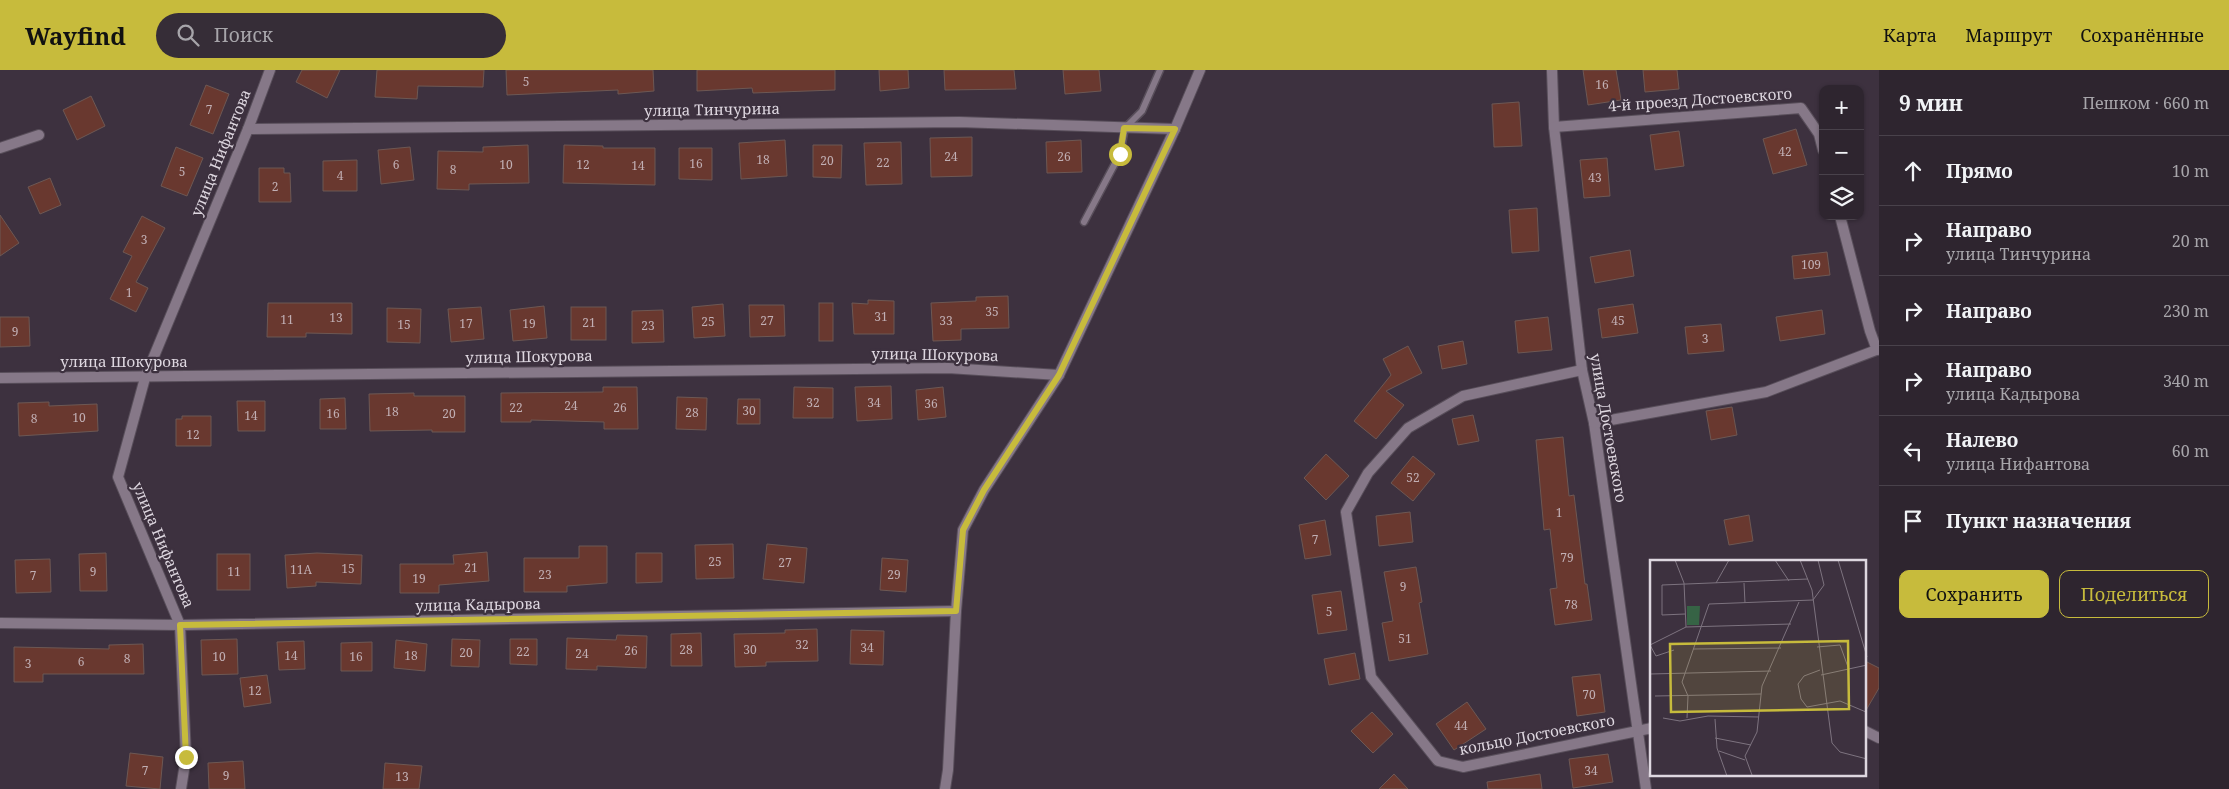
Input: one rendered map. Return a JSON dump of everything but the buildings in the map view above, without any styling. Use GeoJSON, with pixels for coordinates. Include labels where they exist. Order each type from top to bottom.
{"type":"FeatureCollection","features":[{"type":"Feature","properties":{"kind":"street","name":"улица Нифантова"},"geometry":{"type":"LineString","coordinates":[[181,789],[186,757],[180,625],[118,477],[145,378],[248,129],[270,70]]}},
{"type":"Feature","properties":{"kind":"street"},"geometry":{"type":"LineString","coordinates":[[945,789],[948,770],[956,611],[963,530],[984,490],[1059,375],[1175,129],[1200,70]]}},
{"type":"Feature","properties":{"kind":"street","name":"улица Достоевского"},"geometry":{"type":"LineString","coordinates":[[1552,70],[1554,127],[1582,370],[1594,423],[1646,789]]}},
{"type":"Feature","properties":{"kind":"street","name":"4-й проезд Достоевского"},"geometry":{"type":"LineString","coordinates":[[1554,127],[1800,108],[1819,134]]}},
{"type":"Feature","properties":{"kind":"street","name":"улица Тинчурина"},"geometry":{"type":"LineString","coordinates":[[248,129],[959,122],[1175,129]]}},
{"type":"Feature","properties":{"kind":"street"},"geometry":{"type":"LineString","coordinates":[[0,148],[39,134]]}},
{"type":"Feature","properties":{"kind":"street"},"geometry":{"type":"LineString","coordinates":[[1594,423],[1766,392],[1878,350],[1870,331],[1841,220]]}},
{"type":"Feature","properties":{"kind":"street","name":"улица Шокурова"},"geometry":{"type":"LineString","coordinates":[[0,378],[145,378],[938,368],[1059,375]]}},
{"type":"Feature","properties":{"kind":"street","name":"кольцо Достоевского"},"geometry":{"type":"LineString","coordinates":[[1582,370],[1463,396],[1408,428],[1368,474],[1346,512],[1371,677],[1438,762],[1463,767],[1650,728]]}},
{"type":"Feature","properties":{"kind":"street","name":"улица Кадырова"},"geometry":{"type":"LineString","coordinates":[[0,624],[180,625],[956,611]]}},
{"type":"Feature","properties":{"kind":"street"},"geometry":{"type":"LineString","coordinates":[[1866,732],[1879,738]]}},
{"type":"Feature","properties":{"kind":"lane"},"geometry":{"type":"LineString","coordinates":[[1084,222],[1120,154],[1124,128],[1142,110],[1160,70]]}},
{"type":"Feature","properties":{"kind":"route"},"geometry":{"type":"LineString","coordinates":[[186,757],[180,625],[956,611],[963,530],[984,490],[1059,375],[1175,129],[1124,128],[1120,154]]}}]}
